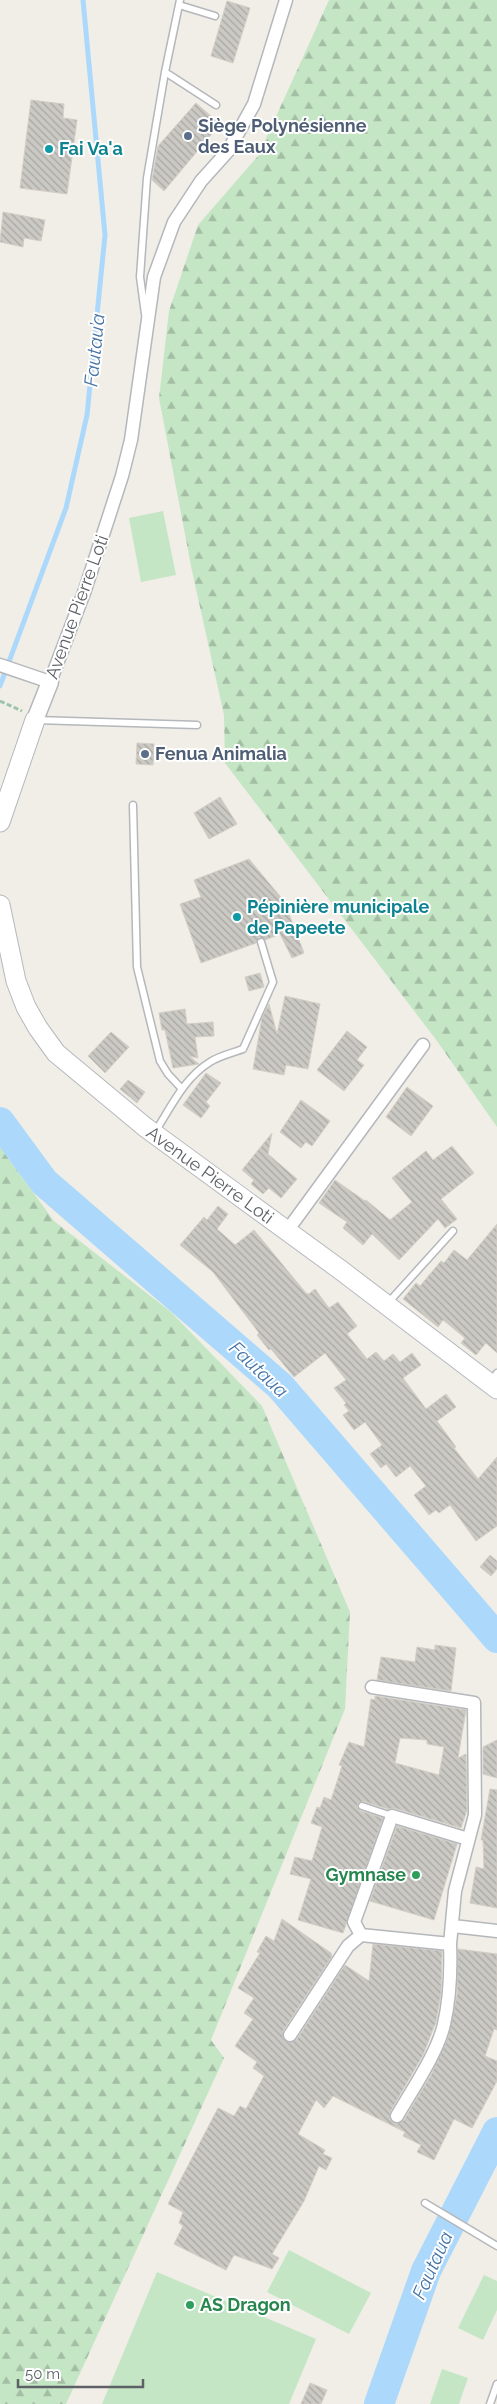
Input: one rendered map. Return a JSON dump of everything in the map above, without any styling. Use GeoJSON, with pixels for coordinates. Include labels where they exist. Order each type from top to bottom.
{"type":"FeatureCollection","features":[{"type":"Feature","properties":{"kind":"main road","name":"Avenue Pierre Loti"},"geometry":{"type":"LineString","coordinates":[[0,822],[35,720]]}},
{"type":"Feature","properties":{"kind":"main road","name":"Avenue Pierre Loti"},"geometry":{"type":"LineString","coordinates":[[0,905],[16,981],[26,1007],[56,1054],[154,1134],[386,1305],[494,1381]]}},
{"type":"Feature","properties":{"kind":"street","name":"Avenue Pierre Loti"},"geometry":{"type":"LineString","coordinates":[[35,720],[85,590],[122,476],[130,440],[154,277],[174,222],[201,181],[228,151],[254,104],[286,0]]}},
{"type":"Feature","properties":{"kind":"street"},"geometry":{"type":"LineString","coordinates":[[0,665],[50,682]]}},
{"type":"Feature","properties":{"kind":"street"},"geometry":{"type":"LineString","coordinates":[[287,1231],[423,1045]]}},
{"type":"Feature","properties":{"kind":"street"},"geometry":{"type":"LineString","coordinates":[[372,1687],[474,1703],[475,1815],[455,1891],[450,1944],[451,1967],[444,2024],[429,2059],[397,2116]]}},
{"type":"Feature","properties":{"kind":"street"},"geometry":{"type":"LineString","coordinates":[[361,1935],[354,1922],[392,1816],[468,1839]]}},
{"type":"Feature","properties":{"kind":"street"},"geometry":{"type":"LineString","coordinates":[[453,1926],[497,1931]]}},
{"type":"Feature","properties":{"kind":"street"},"geometry":{"type":"LineString","coordinates":[[290,2035],[348,1946],[361,1935],[450,1944]]}},
{"type":"Feature","properties":{"kind":"lane"},"geometry":{"type":"LineString","coordinates":[[146,328],[140,268],[147,178],[165,72],[180,2],[215,16]]}},
{"type":"Feature","properties":{"kind":"lane"},"geometry":{"type":"LineString","coordinates":[[165,72],[216,105]]}},
{"type":"Feature","properties":{"kind":"lane"},"geometry":{"type":"LineString","coordinates":[[35,720],[197,725]]}},
{"type":"Feature","properties":{"kind":"lane"},"geometry":{"type":"LineString","coordinates":[[133,805],[137,967],[160,1061],[168,1074],[182,1089]]}},
{"type":"Feature","properties":{"kind":"lane"},"geometry":{"type":"LineString","coordinates":[[154,1134],[182,1089],[197,1072],[211,1061],[243,1049],[273,982],[261,942]]}},
{"type":"Feature","properties":{"kind":"lane"},"geometry":{"type":"LineString","coordinates":[[386,1305],[453,1231]]}},
{"type":"Feature","properties":{"kind":"lane"},"geometry":{"type":"LineString","coordinates":[[362,1806],[392,1816]]}},
{"type":"Feature","properties":{"kind":"lane"},"geometry":{"type":"LineString","coordinates":[[425,2203],[497,2246]]}},
{"type":"Feature","properties":{"kind":"lane"},"geometry":{"type":"LineString","coordinates":[[490,2404],[497,2384]]}},
{"type":"Feature","properties":{"kind":"path"},"geometry":{"type":"LineString","coordinates":[[0,701],[17,708]]}},
{"type":"Feature","properties":{"kind":"green space"},"geometry":{"type":"Polygon","coordinates":[[[329,0],[497,0],[497,1127],[437,1041],[225,763],[224,715],[192,571],[159,398],[169,311],[198,225],[258,156],[329,0]]]}},
{"type":"Feature","properties":{"kind":"green space"},"geometry":{"type":"Polygon","coordinates":[[[163,511],[176,575],[141,582],[129,518],[163,511]]]}},
{"type":"Feature","properties":{"kind":"green space"},"geometry":{"type":"Polygon","coordinates":[[[0,1147],[54,1221],[171,1312],[262,1406],[350,1612],[345,1709],[211,2040],[224,2058],[66,2404],[0,2404],[0,1147]]]}},
{"type":"Feature","properties":{"kind":"green space"},"geometry":{"type":"Polygon","coordinates":[[[289,2250],[371,2293],[349,2334],[267,2292],[289,2250]]]}},
{"type":"Feature","properties":{"kind":"green space","name":"AS Dragon"},"geometry":{"type":"Polygon","coordinates":[[[157,2272],[316,2339],[289,2404],[102,2404],[157,2272]]]}},
{"type":"Feature","properties":{"kind":"green space"},"geometry":{"type":"Polygon","coordinates":[[[484,2275],[497,2281],[497,2310],[483,2340],[458,2328],[484,2275]]]}},
{"type":"Feature","properties":{"kind":"green space"},"geometry":{"type":"Polygon","coordinates":[[[442,2369],[468,2378],[459,2404],[430,2404],[442,2369]]]}},
{"type":"Feature","properties":{"kind":"building","name":"Siège Polynésienne des Eaux"},"geometry":{"type":"Polygon","coordinates":[[[227,1],[250,8],[233,63],[211,56],[227,1]]]}},
{"type":"Feature","properties":{"kind":"building","name":"Fai Va'a"},"geometry":{"type":"Polygon","coordinates":[[[31,100],[64,104],[63,118],[77,120],[67,194],[20,188],[31,100]]]}},
{"type":"Feature","properties":{"kind":"building","name":"Siège Polynésienne des Eaux"},"geometry":{"type":"Polygon","coordinates":[[[196,103],[220,124],[164,191],[152,180],[158,146],[196,103]]]}},
{"type":"Feature","properties":{"kind":"building"},"geometry":{"type":"Polygon","coordinates":[[[3,212],[45,220],[41,241],[24,238],[23,247],[0,242],[3,212]]]}},
{"type":"Feature","properties":{"kind":"building","name":"Fenua Animalia"},"geometry":{"type":"Polygon","coordinates":[[[137,743],[154,744],[153,765],[136,764],[137,743]]]}},
{"type":"Feature","properties":{"kind":"building"},"geometry":{"type":"Polygon","coordinates":[[[220,797],[237,824],[209,839],[194,813],[220,797]]]}},
{"type":"Feature","properties":{"kind":"building","name":"Pépinière municipale de Papeete"},"geometry":{"type":"Polygon","coordinates":[[[249,859],[284,901],[304,953],[292,958],[280,934],[265,940],[259,937],[256,943],[201,963],[180,904],[201,897],[194,880],[249,859]]]}},
{"type":"Feature","properties":{"kind":"building"},"geometry":{"type":"Polygon","coordinates":[[[260,973],[264,987],[249,991],[245,977],[260,973]]]}},
{"type":"Feature","properties":{"kind":"building"},"geometry":{"type":"Polygon","coordinates":[[[285,996],[320,1004],[308,1069],[286,1065],[284,1075],[253,1069],[262,1018],[269,1004],[277,1034],[285,996]]]}},
{"type":"Feature","properties":{"kind":"building"},"geometry":{"type":"Polygon","coordinates":[[[185,1009],[187,1024],[213,1022],[214,1036],[195,1037],[198,1058],[189,1056],[199,1064],[173,1068],[165,1030],[162,1030],[159,1013],[185,1009]]]}},
{"type":"Feature","properties":{"kind":"building"},"geometry":{"type":"Polygon","coordinates":[[[347,1031],[367,1047],[357,1060],[364,1065],[344,1091],[317,1070],[347,1031]]]}},
{"type":"Feature","properties":{"kind":"building"},"geometry":{"type":"Polygon","coordinates":[[[111,1032],[129,1047],[105,1073],[88,1056],[111,1032]]]}},
{"type":"Feature","properties":{"kind":"building"},"geometry":{"type":"Polygon","coordinates":[[[206,1073],[221,1083],[206,1102],[210,1106],[201,1118],[183,1105],[206,1073]]]}},
{"type":"Feature","properties":{"kind":"building"},"geometry":{"type":"Polygon","coordinates":[[[128,1080],[145,1092],[137,1103],[120,1089],[128,1080]]]}},
{"type":"Feature","properties":{"kind":"building"},"geometry":{"type":"Polygon","coordinates":[[[407,1087],[433,1106],[411,1136],[386,1117],[407,1087]]]}},
{"type":"Feature","properties":{"kind":"building"},"geometry":{"type":"Polygon","coordinates":[[[301,1100],[330,1121],[312,1146],[306,1142],[301,1148],[280,1132],[301,1100]]]}},
{"type":"Feature","properties":{"kind":"building"},"geometry":{"type":"Polygon","coordinates":[[[272,1133],[268,1154],[297,1179],[281,1198],[269,1188],[263,1194],[251,1184],[254,1180],[242,1170],[272,1133]]]}},
{"type":"Feature","properties":{"kind":"building"},"geometry":{"type":"Polygon","coordinates":[[[452,1146],[474,1173],[441,1199],[457,1219],[445,1228],[438,1219],[399,1260],[372,1234],[363,1245],[343,1228],[347,1222],[319,1203],[335,1180],[366,1200],[390,1220],[412,1202],[392,1178],[426,1151],[433,1160],[452,1146]]]}},
{"type":"Feature","properties":{"kind":"building"},"geometry":{"type":"Polygon","coordinates":[[[218,1206],[228,1214],[217,1229],[235,1245],[254,1230],[306,1293],[309,1294],[315,1289],[329,1308],[338,1302],[357,1326],[347,1334],[367,1359],[376,1352],[384,1361],[393,1354],[400,1362],[412,1353],[421,1365],[403,1378],[426,1409],[446,1394],[456,1407],[437,1421],[456,1447],[454,1448],[478,1479],[497,1457],[497,1526],[476,1541],[450,1505],[439,1513],[436,1510],[429,1515],[414,1495],[426,1486],[410,1466],[396,1477],[386,1464],[381,1468],[370,1454],[382,1445],[365,1422],[354,1430],[343,1415],[349,1411],[344,1405],[346,1403],[334,1388],[346,1380],[325,1353],[294,1377],[271,1349],[269,1350],[257,1335],[259,1333],[213,1272],[180,1245],[204,1217],[207,1220],[218,1206]]]}},
{"type":"Feature","properties":{"kind":"building"},"geometry":{"type":"Polygon","coordinates":[[[497,1224],[497,1353],[486,1343],[476,1355],[461,1343],[465,1338],[443,1320],[438,1327],[403,1299],[416,1283],[420,1286],[441,1261],[444,1263],[454,1250],[467,1260],[497,1224]]]}},
{"type":"Feature","properties":{"kind":"building"},"geometry":{"type":"Polygon","coordinates":[[[490,1555],[497,1561],[497,1569],[491,1576],[480,1567],[490,1555]]]}},
{"type":"Feature","properties":{"kind":"building"},"geometry":{"type":"Polygon","coordinates":[[[435,1645],[456,1648],[451,1691],[377,1680],[381,1657],[415,1662],[417,1647],[435,1650],[435,1645]]]}},
{"type":"Feature","properties":{"kind":"building"},"geometry":{"type":"Polygon","coordinates":[[[375,1696],[466,1710],[458,1758],[466,1754],[467,1810],[461,1828],[394,1808],[388,1809],[363,1801],[358,1803],[357,1807],[360,1811],[383,1818],[343,1933],[298,1920],[311,1879],[290,1874],[295,1857],[312,1861],[322,1827],[311,1823],[317,1807],[320,1808],[324,1797],[331,1800],[342,1766],[339,1765],[349,1742],[364,1747],[371,1699],[375,1700],[375,1696]],[[400,1738],[395,1763],[439,1775],[444,1747],[427,1744],[427,1740],[400,1738]]]}},
{"type":"Feature","properties":{"kind":"building"},"geometry":{"type":"Polygon","coordinates":[[[497,1740],[497,1778],[483,1774],[483,1747],[497,1740]]]}},
{"type":"Feature","properties":{"kind":"building"},"geometry":{"type":"Polygon","coordinates":[[[490,1789],[497,1790],[497,1908],[470,1903],[476,1867],[484,1869],[483,1840],[481,1840],[490,1789]]]}},
{"type":"Feature","properties":{"kind":"building","name":"Gymnase"},"geometry":{"type":"Polygon","coordinates":[[[397,1826],[457,1844],[434,1920],[370,1901],[397,1826]]]}},
{"type":"Feature","properties":{"kind":"building"},"geometry":{"type":"Polygon","coordinates":[[[282,1919],[331,1953],[332,1956],[283,2031],[283,2038],[289,2043],[297,2039],[345,1965],[369,1981],[373,1944],[442,1951],[441,1993],[436,2022],[423,2055],[390,2112],[390,2120],[396,2124],[404,2120],[431,2075],[448,2038],[457,1995],[458,1949],[497,1954],[497,2030],[494,2029],[485,2056],[497,2061],[497,2081],[472,2128],[454,2119],[434,2160],[417,2152],[421,2145],[403,2136],[405,2132],[333,2096],[324,2108],[316,2100],[298,2134],[325,2150],[323,2154],[332,2158],[326,2170],[319,2166],[304,2201],[272,2254],[279,2258],[272,2269],[234,2255],[226,2270],[174,2244],[183,2226],[179,2223],[183,2212],[168,2204],[218,2108],[234,2116],[240,2106],[246,2109],[264,2076],[253,2068],[257,2062],[235,2046],[253,2019],[244,2013],[254,1998],[238,1988],[260,1953],[257,1952],[266,1936],[274,1941],[282,1919]]]}},
{"type":"Feature","properties":{"kind":"building"},"geometry":{"type":"Polygon","coordinates":[[[310,2383],[327,2390],[321,2404],[301,2404],[310,2383]]]}},
{"type":"Feature","properties":{"kind":"waterway","name":"Fautau’a"},"geometry":{"type":"LineString","coordinates":[[0,686],[66,508],[87,415],[105,235],[83,0]]}},
{"type":"Feature","properties":{"kind":"waterway","name":"Fautaua"},"geometry":{"type":"LineString","coordinates":[[0,1122],[44,1182],[280,1386],[497,1638]]}},
{"type":"Feature","properties":{"kind":"waterway","name":"Fautaua"},"geometry":{"type":"LineString","coordinates":[[379,2404],[426,2271],[497,2132]]}},
{"type":"Feature","properties":{"kind":"place","name":"Siège Polynésienne des Eaux"},"geometry":{"type":"Point","coordinates":[188,136]}},
{"type":"Feature","properties":{"kind":"place","name":"Fai Va'a"},"geometry":{"type":"Point","coordinates":[49,149]}},
{"type":"Feature","properties":{"kind":"place","name":"Fenua Animalia"},"geometry":{"type":"Point","coordinates":[145,754]}},
{"type":"Feature","properties":{"kind":"place","name":"Pépinière municipale de Papeete"},"geometry":{"type":"Point","coordinates":[237,917]}},
{"type":"Feature","properties":{"kind":"place","name":"Gymnase"},"geometry":{"type":"Point","coordinates":[416,1875]}},
{"type":"Feature","properties":{"kind":"place","name":"AS Dragon"},"geometry":{"type":"Point","coordinates":[190,2305]}}]}
